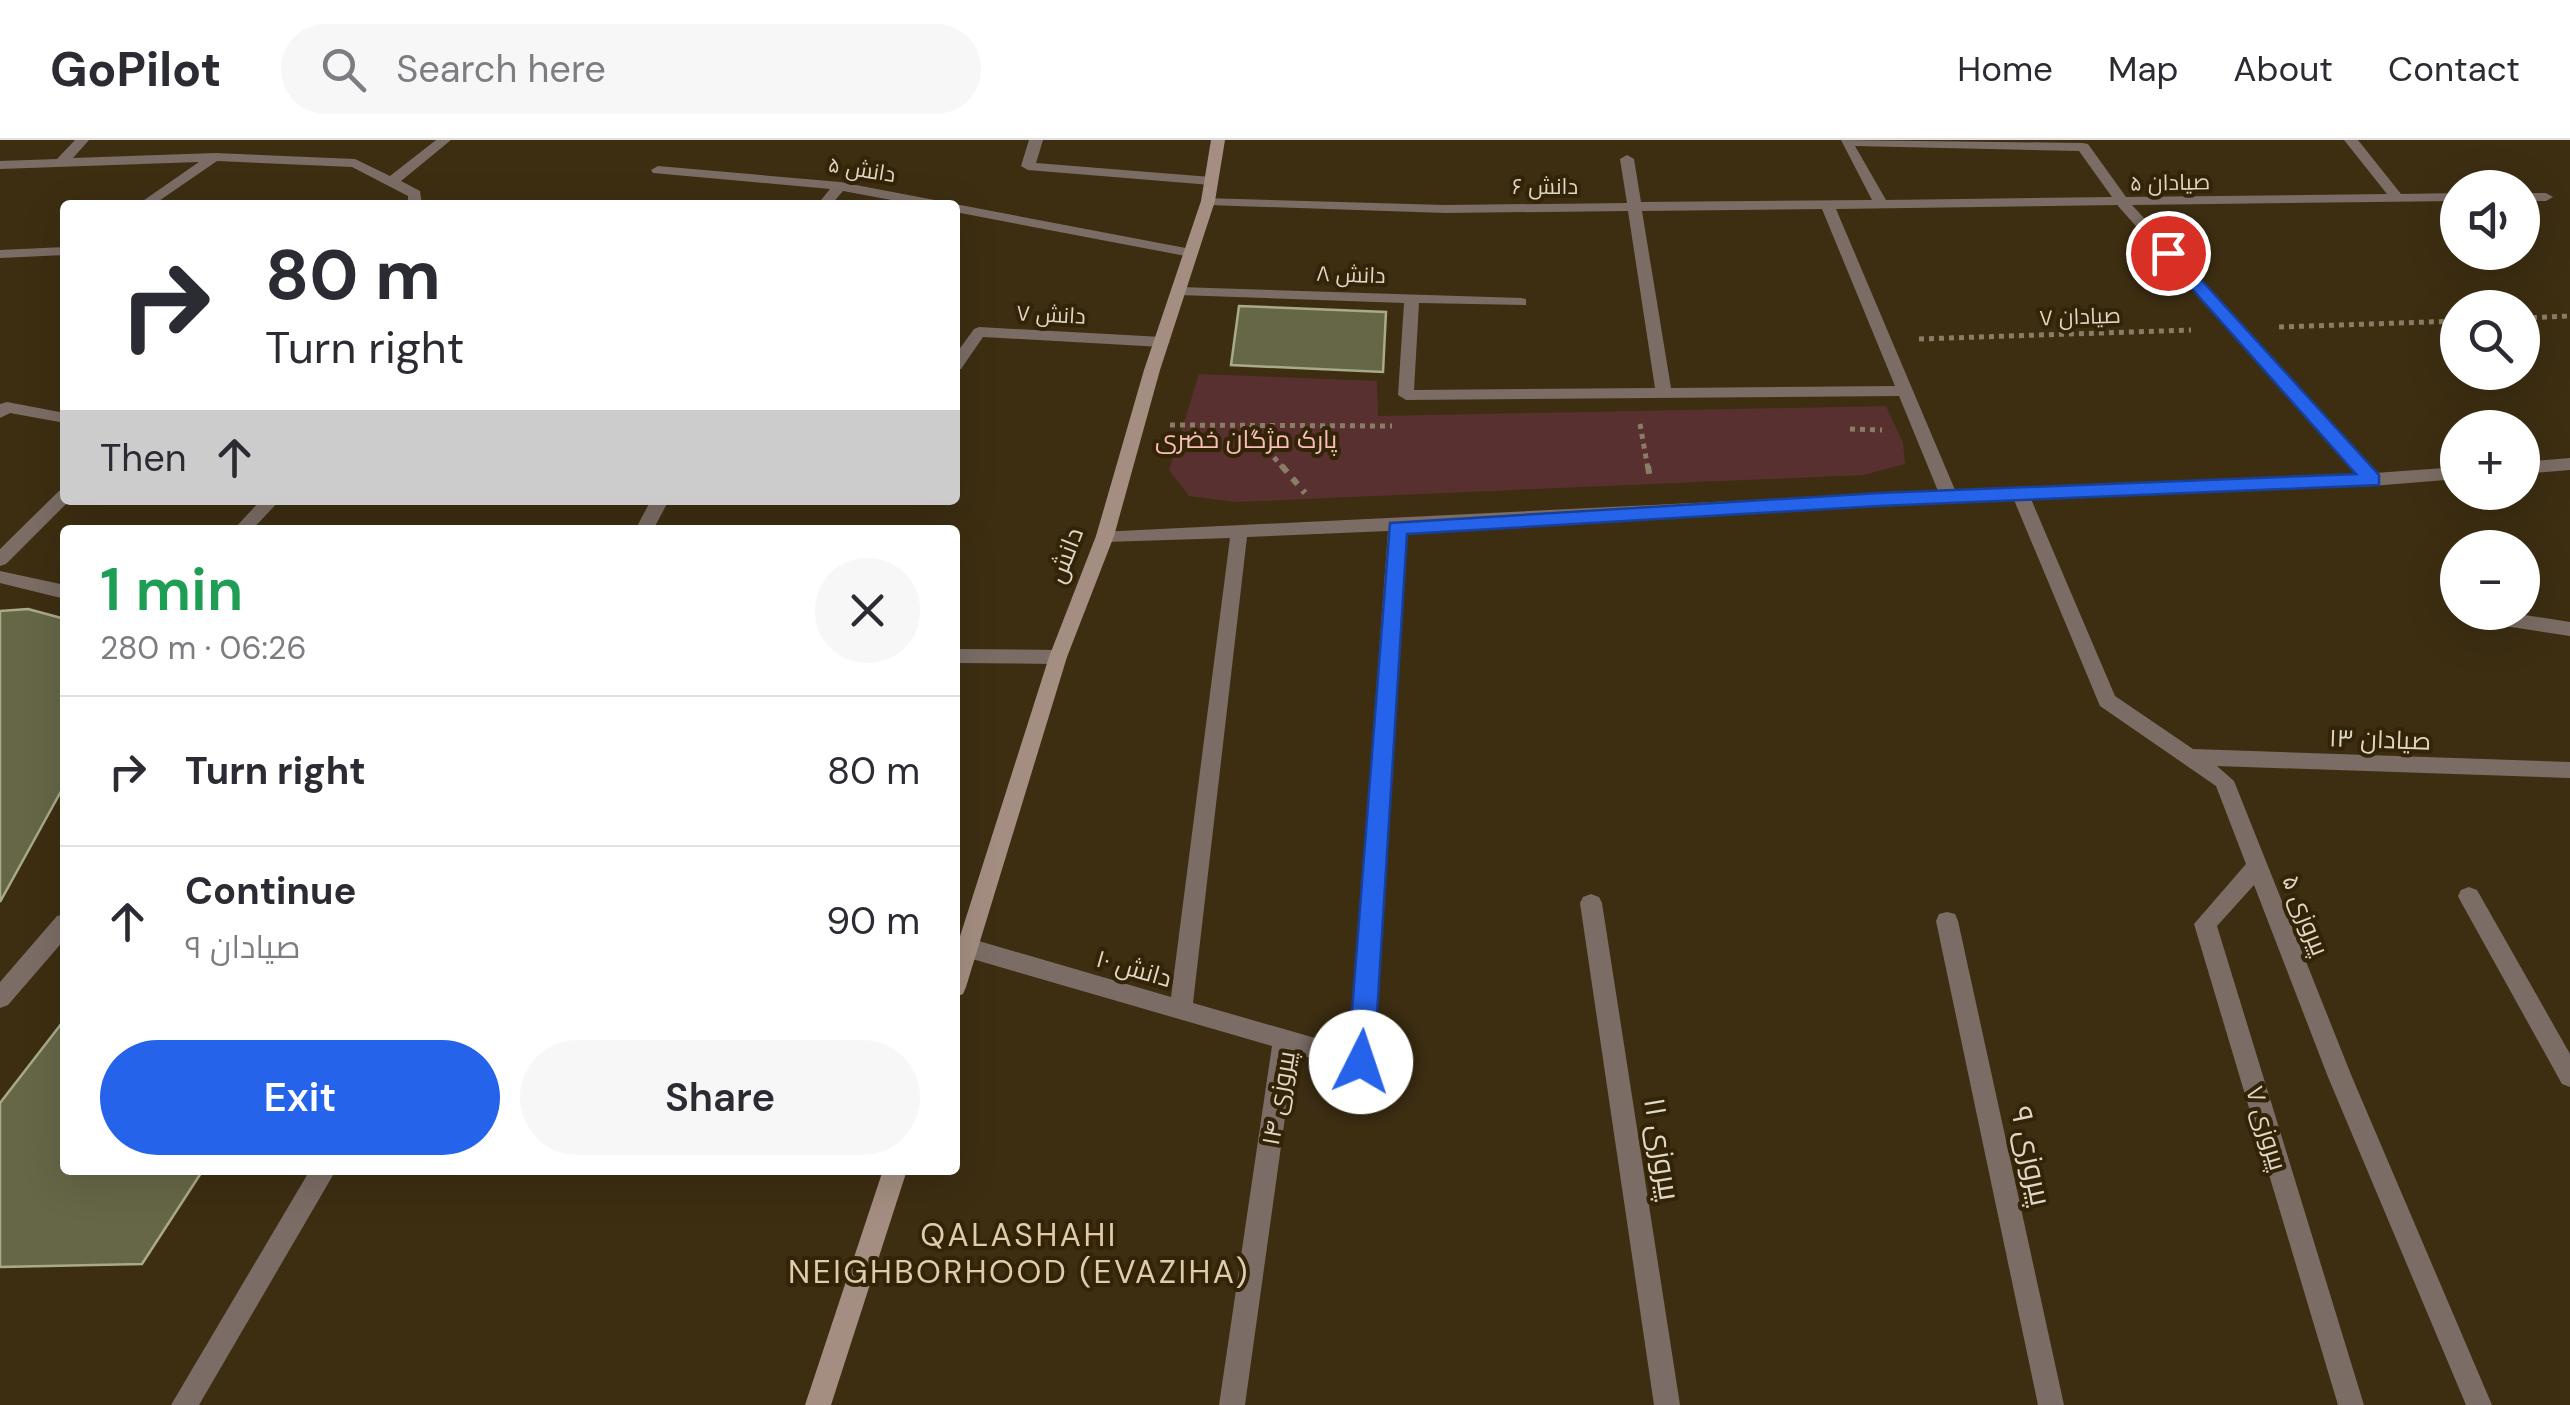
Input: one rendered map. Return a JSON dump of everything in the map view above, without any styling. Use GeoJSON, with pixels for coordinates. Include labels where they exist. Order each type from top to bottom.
{"type":"FeatureCollection","features":[{"type":"Feature","properties":{"kind":"street"},"geometry":{"type":"LineString","coordinates":[[61,163],[82,140]]}},
{"type":"Feature","properties":{"kind":"street"},"geometry":{"type":"LineString","coordinates":[[250,158],[267,140]]}},
{"type":"Feature","properties":{"kind":"street"},"geometry":{"type":"LineString","coordinates":[[390,182],[444,140]]}},
{"type":"Feature","properties":{"kind":"street"},"geometry":{"type":"LineString","coordinates":[[1036,140],[1028,166],[1212,181]]}},
{"type":"Feature","properties":{"kind":"street","name":"دانش"},"geometry":{"type":"LineString","coordinates":[[961,946],[1058,656],[1105,536],[1208,201],[1218,140]]}},
{"type":"Feature","properties":{"kind":"street"},"geometry":{"type":"LineString","coordinates":[[2351,140],[2397,197]]}},
{"type":"Feature","properties":{"kind":"street"},"geometry":{"type":"LineString","coordinates":[[1883,206],[1846,142],[2083,147],[2123,202],[2372,480]]}},
{"type":"Feature","properties":{"kind":"street"},"geometry":{"type":"LineString","coordinates":[[151,200],[215,156]]}},
{"type":"Feature","properties":{"kind":"street"},"geometry":{"type":"LineString","coordinates":[[0,165],[215,156],[355,163],[414,194],[415,200]]}},
{"type":"Feature","properties":{"kind":"street"},"geometry":{"type":"LineString","coordinates":[[1627,158],[1664,393]]}},
{"type":"Feature","properties":{"kind":"street","name":"دانش ۵"},"geometry":{"type":"LineString","coordinates":[[658,170],[840,186],[914,200]]}},
{"type":"Feature","properties":{"kind":"street"},"geometry":{"type":"LineString","coordinates":[[828,200],[840,186]]}},
{"type":"Feature","properties":{"kind":"street","name":"صیادان ۵"},"geometry":{"type":"LineString","coordinates":[[1883,206],[2440,197]]}},
{"type":"Feature","properties":{"kind":"street"},"geometry":{"type":"LineString","coordinates":[[2540,197],[2546,197]]}},
{"type":"Feature","properties":{"kind":"street","name":"دانش ۶"},"geometry":{"type":"LineString","coordinates":[[1208,201],[1446,209],[1883,206]]}},
{"type":"Feature","properties":{"kind":"street"},"geometry":{"type":"LineString","coordinates":[[1828,206],[1949,496]]}},
{"type":"Feature","properties":{"kind":"street"},"geometry":{"type":"LineString","coordinates":[[960,209],[1191,253]]}},
{"type":"Feature","properties":{"kind":"street"},"geometry":{"type":"LineString","coordinates":[[0,254],[60,252]]}},
{"type":"Feature","properties":{"kind":"street","name":"دانش ۸"},"geometry":{"type":"LineString","coordinates":[[1179,290],[1521,302]]}},
{"type":"Feature","properties":{"kind":"street"},"geometry":{"type":"LineString","coordinates":[[1412,298],[1406,395],[1905,391]]}},
{"type":"Feature","properties":{"kind":"street","name":"دانش ۷"},"geometry":{"type":"LineString","coordinates":[[960,359],[979,332],[1162,342]]}},
{"type":"Feature","properties":{"kind":"street"},"geometry":{"type":"LineString","coordinates":[[0,413],[7,407],[60,417]]}},
{"type":"Feature","properties":{"kind":"street"},"geometry":{"type":"LineString","coordinates":[[2540,466],[2570,464]]}},
{"type":"Feature","properties":{"kind":"street"},"geometry":{"type":"LineString","coordinates":[[1105,536],[1397,528],[1655,511],[2440,474]]}},
{"type":"Feature","properties":{"kind":"street","name":"پیروزی ۵"},"geometry":{"type":"LineString","coordinates":[[2020,494],[2107,701],[2224,781],[2478,1405]]}},
{"type":"Feature","properties":{"kind":"street"},"geometry":{"type":"LineString","coordinates":[[0,560],[60,501]]}},
{"type":"Feature","properties":{"kind":"street"},"geometry":{"type":"LineString","coordinates":[[247,525],[267,505]]}},
{"type":"Feature","properties":{"kind":"street","name":"پیروزی ۱۴"},"geometry":{"type":"LineString","coordinates":[[1232,1405],[1284,1040],[1361,1062],[1397,528]]}},
{"type":"Feature","properties":{"kind":"street"},"geometry":{"type":"LineString","coordinates":[[1181,1010],[1239,532]]}},
{"type":"Feature","properties":{"kind":"street"},"geometry":{"type":"LineString","coordinates":[[0,577],[60,591]]}},
{"type":"Feature","properties":{"kind":"street"},"geometry":{"type":"LineString","coordinates":[[2540,624],[2570,629]]}},
{"type":"Feature","properties":{"kind":"street"},"geometry":{"type":"LineString","coordinates":[[960,656],[1058,656]]}},
{"type":"Feature","properties":{"kind":"street","name":"صیادان ۱۳"},"geometry":{"type":"LineString","coordinates":[[2188,757],[2570,770]]}},
{"type":"Feature","properties":{"kind":"street","name":"پیروزی ۷"},"geometry":{"type":"LineString","coordinates":[[2257,867],[2205,924],[2351,1405]]}},
{"type":"Feature","properties":{"kind":"street"},"geometry":{"type":"LineString","coordinates":[[2470,896],[2570,1076]]}},
{"type":"Feature","properties":{"kind":"street","name":"پیروزی ۱۱"},"geometry":{"type":"LineString","coordinates":[[1591,903],[1668,1405]]}},
{"type":"Feature","properties":{"kind":"street","name":"پیروزی ۹"},"geometry":{"type":"LineString","coordinates":[[1948,921],[2052,1405]]}},
{"type":"Feature","properties":{"kind":"street"},"geometry":{"type":"LineString","coordinates":[[0,998],[60,928]]}},
{"type":"Feature","properties":{"kind":"street","name":"دانش ۱۰"},"geometry":{"type":"LineString","coordinates":[[961,946],[1284,1040]]}},
{"type":"Feature","properties":{"kind":"street"},"geometry":{"type":"LineString","coordinates":[[184,1405],[321,1175]]}},
{"type":"Feature","properties":{"kind":"street"},"geometry":{"type":"LineString","coordinates":[[818,1405],[893,1175]]}},
{"type":"Feature","properties":{"kind":"path"},"geometry":{"type":"LineString","coordinates":[[2540,317],[2570,316]]}},
{"type":"Feature","properties":{"kind":"path","name":"صیادان ۷"},"geometry":{"type":"LineString","coordinates":[[1884,340],[2440,321]]}},
{"type":"Feature","properties":{"kind":"path"},"geometry":{"type":"LineString","coordinates":[[1636,393],[1655,511]]}},
{"type":"Feature","properties":{"kind":"path"},"geometry":{"type":"LineString","coordinates":[[1247,426],[1338,530]]}},
{"type":"Feature","properties":{"kind":"green space","name":"پارک مژگان خضری"},"geometry":{"type":"Polygon","coordinates":[[[1199,374],[1377,381],[1378,416],[1886,406],[1903,443],[1905,464],[1863,475],[1236,502],[1189,496],[1169,470],[1199,374]]]}},
{"type":"Feature","properties":{"kind":"building"},"geometry":{"type":"Polygon","coordinates":[[[1239,306],[1386,312],[1383,372],[1231,365],[1239,306]]]}},
{"type":"Feature","properties":{"kind":"building"},"geometry":{"type":"Polygon","coordinates":[[[28,609],[60,618],[60,793],[0,902],[0,611],[28,609]]]}},
{"type":"Feature","properties":{"kind":"building"},"geometry":{"type":"Polygon","coordinates":[[[60,1025],[60,1175],[200,1175],[142,1264],[0,1267],[0,1103],[60,1025]]]}},
{"type":"Feature","properties":{"kind":"district","name":"QALASHAHI NEIGHBORHOOD (EVAZIHA)"},"geometry":{"type":"Point","coordinates":[1019,1254]}},
{"type":"Feature","properties":{"kind":"route"},"geometry":{"type":"LineString","coordinates":[[1361,1062],[1397,528],[1949,496],[2297,486],[2372,480],[2168,253]]}}]}
